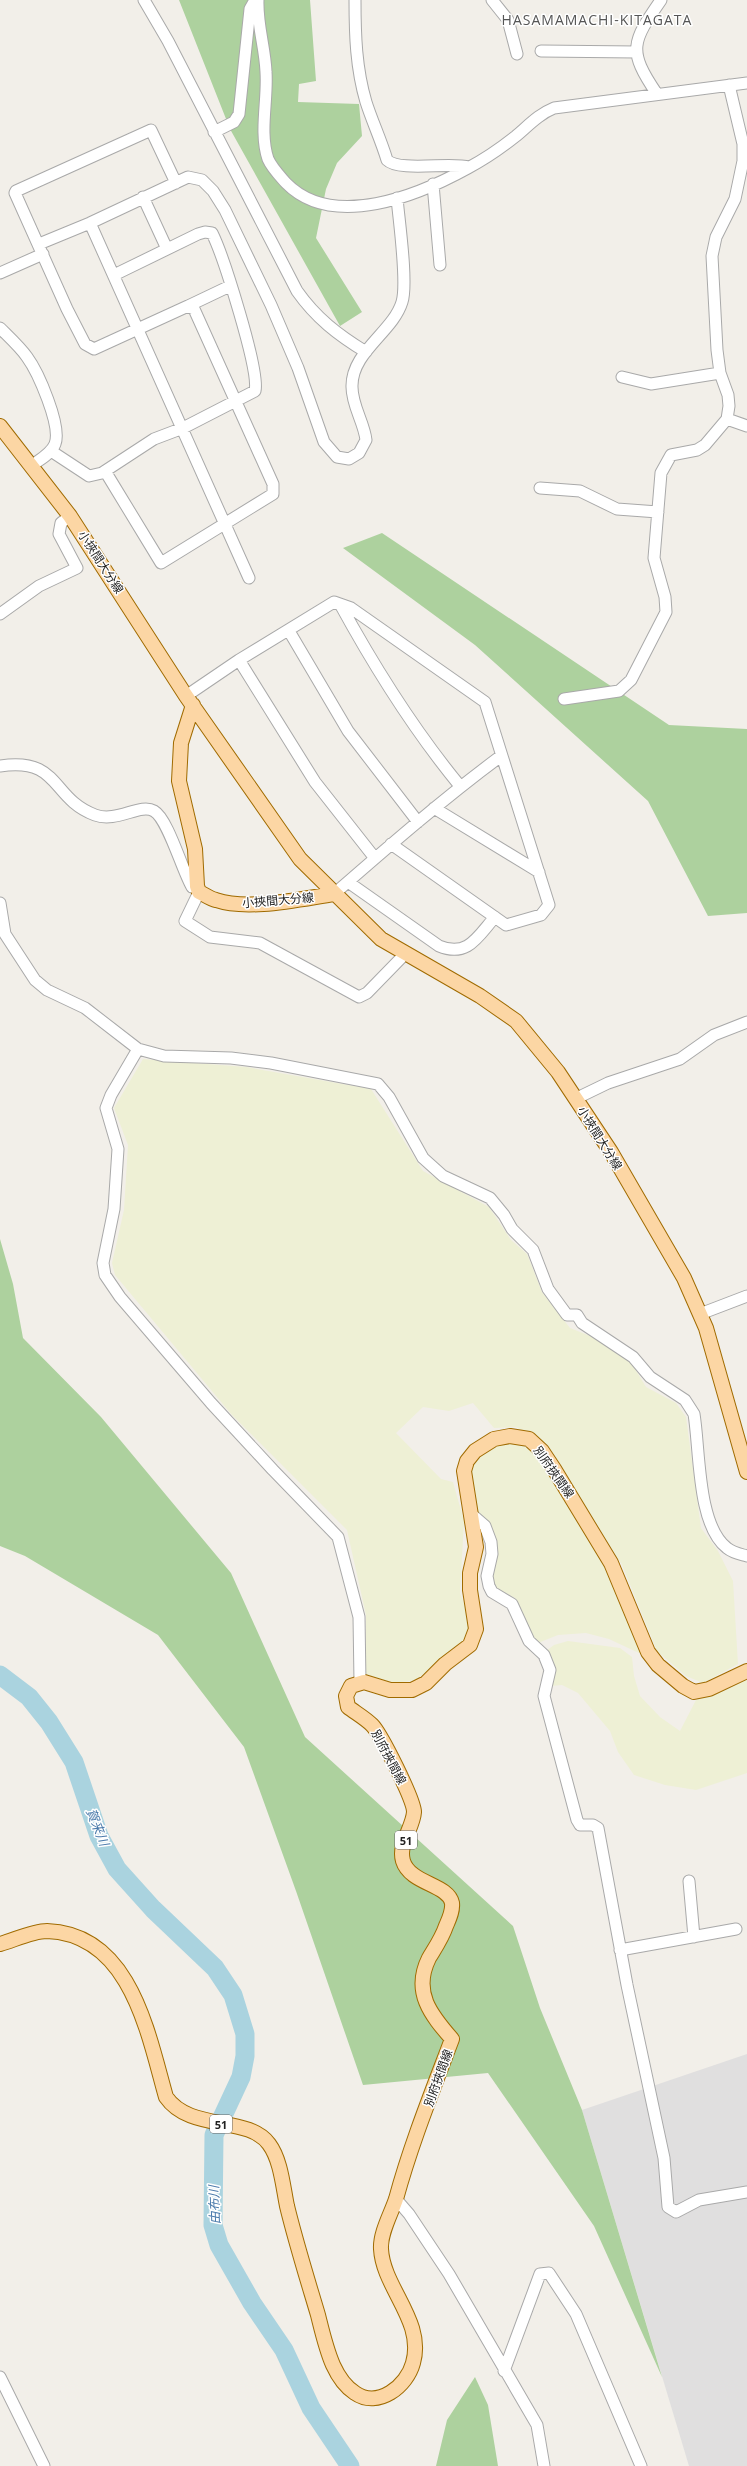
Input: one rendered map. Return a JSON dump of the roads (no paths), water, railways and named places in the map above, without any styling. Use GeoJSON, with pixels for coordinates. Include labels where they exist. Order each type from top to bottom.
{"type":"FeatureCollection","features":[{"type":"Feature","properties":{"kind":"main road","name":"小挾間大分線"},"geometry":{"type":"LineString","coordinates":[[0,426],[70,516],[190,700],[300,859],[381,939],[480,996],[516,1021],[549,1059],[649,1215],[684,1278],[711,1342],[747,1472]]}},
{"type":"Feature","properties":{"kind":"main road"},"geometry":{"type":"LineString","coordinates":[[190,700],[181,743],[179,781],[195,849],[198,889]]}},
{"type":"Feature","properties":{"kind":"main road","name":"小挾間大分線"},"geometry":{"type":"LineString","coordinates":[[198,889],[216,900],[240,904],[268,903],[334,894]]}},
{"type":"Feature","properties":{"kind":"main road","name":"別府挾間線"},"geometry":{"type":"LineString","coordinates":[[0,1944],[46,1931],[77,1937],[108,1959],[130,1986],[144,2020],[166,2097],[184,2115],[258,2133],[269,2144],[273,2152],[296,2245],[332,2364],[344,2385],[356,2395],[376,2398],[400,2388],[407,2379],[414,2361],[413,2336],[407,2314],[386,2269],[381,2248],[412,2145],[452,2039],[430,2015],[422,1985],[428,1960],[445,1930],[452,1913],[452,1902],[447,1894],[408,1871],[403,1862],[402,1851],[414,1810],[402,1779],[380,1736],[372,1724],[348,1707],[346,1701],[347,1690],[351,1686],[360,1682],[390,1690],[412,1690],[426,1683],[472,1642],[476,1624],[470,1590],[470,1578],[476,1547],[463,1474],[469,1457],[497,1438],[516,1436],[529,1439],[547,1458],[608,1557],[648,1652],[655,1662],[683,1686],[694,1692],[709,1689],[747,1671]]}},
{"type":"Feature","properties":{"kind":"street"},"geometry":{"type":"LineString","coordinates":[[144,0],[168,41],[297,291],[326,325],[366,352]]}},
{"type":"Feature","properties":{"kind":"street"},"geometry":{"type":"LineString","coordinates":[[214,132],[234,122],[239,114],[250,8],[255,0]]}},
{"type":"Feature","properties":{"kind":"street"},"geometry":{"type":"LineString","coordinates":[[258,0],[258,22],[267,76],[265,138],[269,160],[274,170],[298,194],[316,203],[347,206],[397,198],[433,184],[469,167],[503,146],[542,113],[554,108],[747,83]]}},
{"type":"Feature","properties":{"kind":"street"},"geometry":{"type":"LineString","coordinates":[[355,0],[355,41],[359,71],[366,101],[387,160],[396,165],[450,164],[469,167]]}},
{"type":"Feature","properties":{"kind":"street"},"geometry":{"type":"LineString","coordinates":[[492,0],[508,20],[517,54]]}},
{"type":"Feature","properties":{"kind":"street"},"geometry":{"type":"LineString","coordinates":[[658,94],[640,66],[636,52],[639,34],[661,0]]}},
{"type":"Feature","properties":{"kind":"street"},"geometry":{"type":"LineString","coordinates":[[541,52],[636,52]]}},
{"type":"Feature","properties":{"kind":"street"},"geometry":{"type":"LineString","coordinates":[[564,699],[619,691],[631,680],[666,612],[665,597],[654,558],[661,472],[671,455],[696,450],[705,445],[726,419],[729,406],[728,395],[720,373],[713,296],[713,249],[719,231],[734,203],[740,180],[744,153],[729,85]]}},
{"type":"Feature","properties":{"kind":"street"},"geometry":{"type":"LineString","coordinates":[[176,183],[155,134],[151,130],[140,133],[16,191],[66,309],[85,344],[94,349],[230,286]]}},
{"type":"Feature","properties":{"kind":"street"},"geometry":{"type":"LineString","coordinates":[[0,272],[90,223],[143,197],[188,178],[202,180],[213,191],[238,234],[289,347],[324,442],[332,452],[343,459],[349,459],[359,453],[366,440],[351,385],[357,364],[402,302],[403,284],[397,198]]}},
{"type":"Feature","properties":{"kind":"street"},"geometry":{"type":"LineString","coordinates":[[433,184],[440,265]]}},
{"type":"Feature","properties":{"kind":"street"},"geometry":{"type":"LineString","coordinates":[[143,197],[167,249]]}},
{"type":"Feature","properties":{"kind":"street"},"geometry":{"type":"LineString","coordinates":[[90,223],[249,578]]}},
{"type":"Feature","properties":{"kind":"street"},"geometry":{"type":"LineString","coordinates":[[50,452],[89,476],[105,471],[154,439],[183,428],[236,402],[254,391],[256,386],[253,363],[230,286],[212,233],[204,232],[114,275]]}},
{"type":"Feature","properties":{"kind":"street"},"geometry":{"type":"LineString","coordinates":[[105,471],[161,563],[272,494],[274,484],[194,309],[188,306]]}},
{"type":"Feature","properties":{"kind":"street"},"geometry":{"type":"LineString","coordinates":[[0,328],[27,356],[38,375],[57,434],[56,443],[50,452],[30,466]]}},
{"type":"Feature","properties":{"kind":"street"},"geometry":{"type":"LineString","coordinates":[[622,377],[651,384],[720,373]]}},
{"type":"Feature","properties":{"kind":"street"},"geometry":{"type":"LineString","coordinates":[[726,419],[747,426]]}},
{"type":"Feature","properties":{"kind":"street"},"geometry":{"type":"LineString","coordinates":[[540,488],[580,491],[617,509],[658,512]]}},
{"type":"Feature","properties":{"kind":"street"},"geometry":{"type":"LineString","coordinates":[[0,614],[39,586],[77,568],[59,534],[61,523],[70,516]]}},
{"type":"Feature","properties":{"kind":"street"},"geometry":{"type":"LineString","coordinates":[[190,700],[239,660],[289,631],[334,602],[351,608],[485,702],[523,815],[549,905],[541,915],[506,925],[391,844]]}},
{"type":"Feature","properties":{"kind":"street"},"geometry":{"type":"LineString","coordinates":[[340,604],[376,670],[434,753],[460,786]]}},
{"type":"Feature","properties":{"kind":"street"},"geometry":{"type":"LineString","coordinates":[[289,631],[348,731],[418,822]]}},
{"type":"Feature","properties":{"kind":"street"},"geometry":{"type":"LineString","coordinates":[[239,660],[315,782],[374,857]]}},
{"type":"Feature","properties":{"kind":"street"},"geometry":{"type":"LineString","coordinates":[[334,894],[374,857],[460,786],[502,756]]}},
{"type":"Feature","properties":{"kind":"street"},"geometry":{"type":"LineString","coordinates":[[0,766],[24,764],[36,766],[47,774],[60,790],[95,815],[111,818],[144,807],[154,811],[164,823],[183,871],[192,887],[198,889],[185,921],[210,937],[260,943],[359,997],[372,988],[405,954]]}},
{"type":"Feature","properties":{"kind":"street"},"geometry":{"type":"LineString","coordinates":[[434,808],[539,872]]}},
{"type":"Feature","properties":{"kind":"street"},"geometry":{"type":"LineString","coordinates":[[348,882],[439,946],[449,950],[462,950],[469,946],[495,917]]}},
{"type":"Feature","properties":{"kind":"street"},"geometry":{"type":"LineString","coordinates":[[0,903],[5,923],[3,934],[35,980],[47,990],[85,1008],[138,1049],[164,1056],[231,1058],[271,1063],[378,1084],[392,1102],[423,1158],[443,1176],[490,1198],[504,1215],[512,1229],[533,1250],[548,1289],[567,1315],[577,1315],[582,1323],[633,1357],[650,1378],[685,1400],[694,1414],[707,1517],[716,1536],[727,1548],[747,1556]]}},
{"type":"Feature","properties":{"kind":"street"},"geometry":{"type":"LineString","coordinates":[[575,1099],[608,1083],[680,1060],[714,1035],[747,1022]]}},
{"type":"Feature","properties":{"kind":"street"},"geometry":{"type":"LineString","coordinates":[[138,1049],[111,1096],[106,1108],[118,1149],[114,1209],[103,1263],[105,1275],[120,1297],[211,1403],[338,1537],[359,1617],[360,1682]]}},
{"type":"Feature","properties":{"kind":"street"},"geometry":{"type":"LineString","coordinates":[[700,1314],[747,1296]]}},
{"type":"Feature","properties":{"kind":"street"},"geometry":{"type":"LineString","coordinates":[[470,1513],[485,1526],[491,1542],[492,1554],[487,1576],[492,1592],[512,1604],[529,1641],[544,1655],[550,1670],[544,1696],[577,1820],[580,1825],[593,1825],[598,1828],[620,1950],[664,2158],[668,2207],[676,2212],[699,2200],[747,2192]]}},
{"type":"Feature","properties":{"kind":"street"},"geometry":{"type":"LineString","coordinates":[[689,1881],[694,1937]]}},
{"type":"Feature","properties":{"kind":"street"},"geometry":{"type":"LineString","coordinates":[[620,1950],[736,1929]]}},
{"type":"Feature","properties":{"kind":"street"},"geometry":{"type":"LineString","coordinates":[[396,2199],[409,2214],[448,2274],[537,2425],[544,2466]]}},
{"type":"Feature","properties":{"kind":"street"},"geometry":{"type":"LineString","coordinates":[[504,2371],[540,2274],[549,2273],[576,2314],[641,2466]]}},
{"type":"Feature","properties":{"kind":"street"},"geometry":{"type":"LineString","coordinates":[[0,2377],[44,2466]]}},
{"type":"Feature","properties":{"kind":"waterway","name":"由布川"},"geometry":{"type":"LineString","coordinates":[[0,1675],[29,1697],[49,1722],[74,1762],[99,1836],[117,1869],[153,1909],[215,1968],[233,1995],[245,2034],[245,2056],[241,2077],[214,2135],[213,2225],[219,2245],[252,2303],[284,2350],[311,2408],[350,2466]]}},
{"type":"Feature","properties":{"kind":"district","name":"HASAMAMACHI-KITAGATA"},"geometry":{"type":"Point","coordinates":[597,19]}},
{"type":"Feature","properties":{"kind":"water label","name":"賀来川"},"geometry":{"type":"Point","coordinates":[98,1827]}}]}
